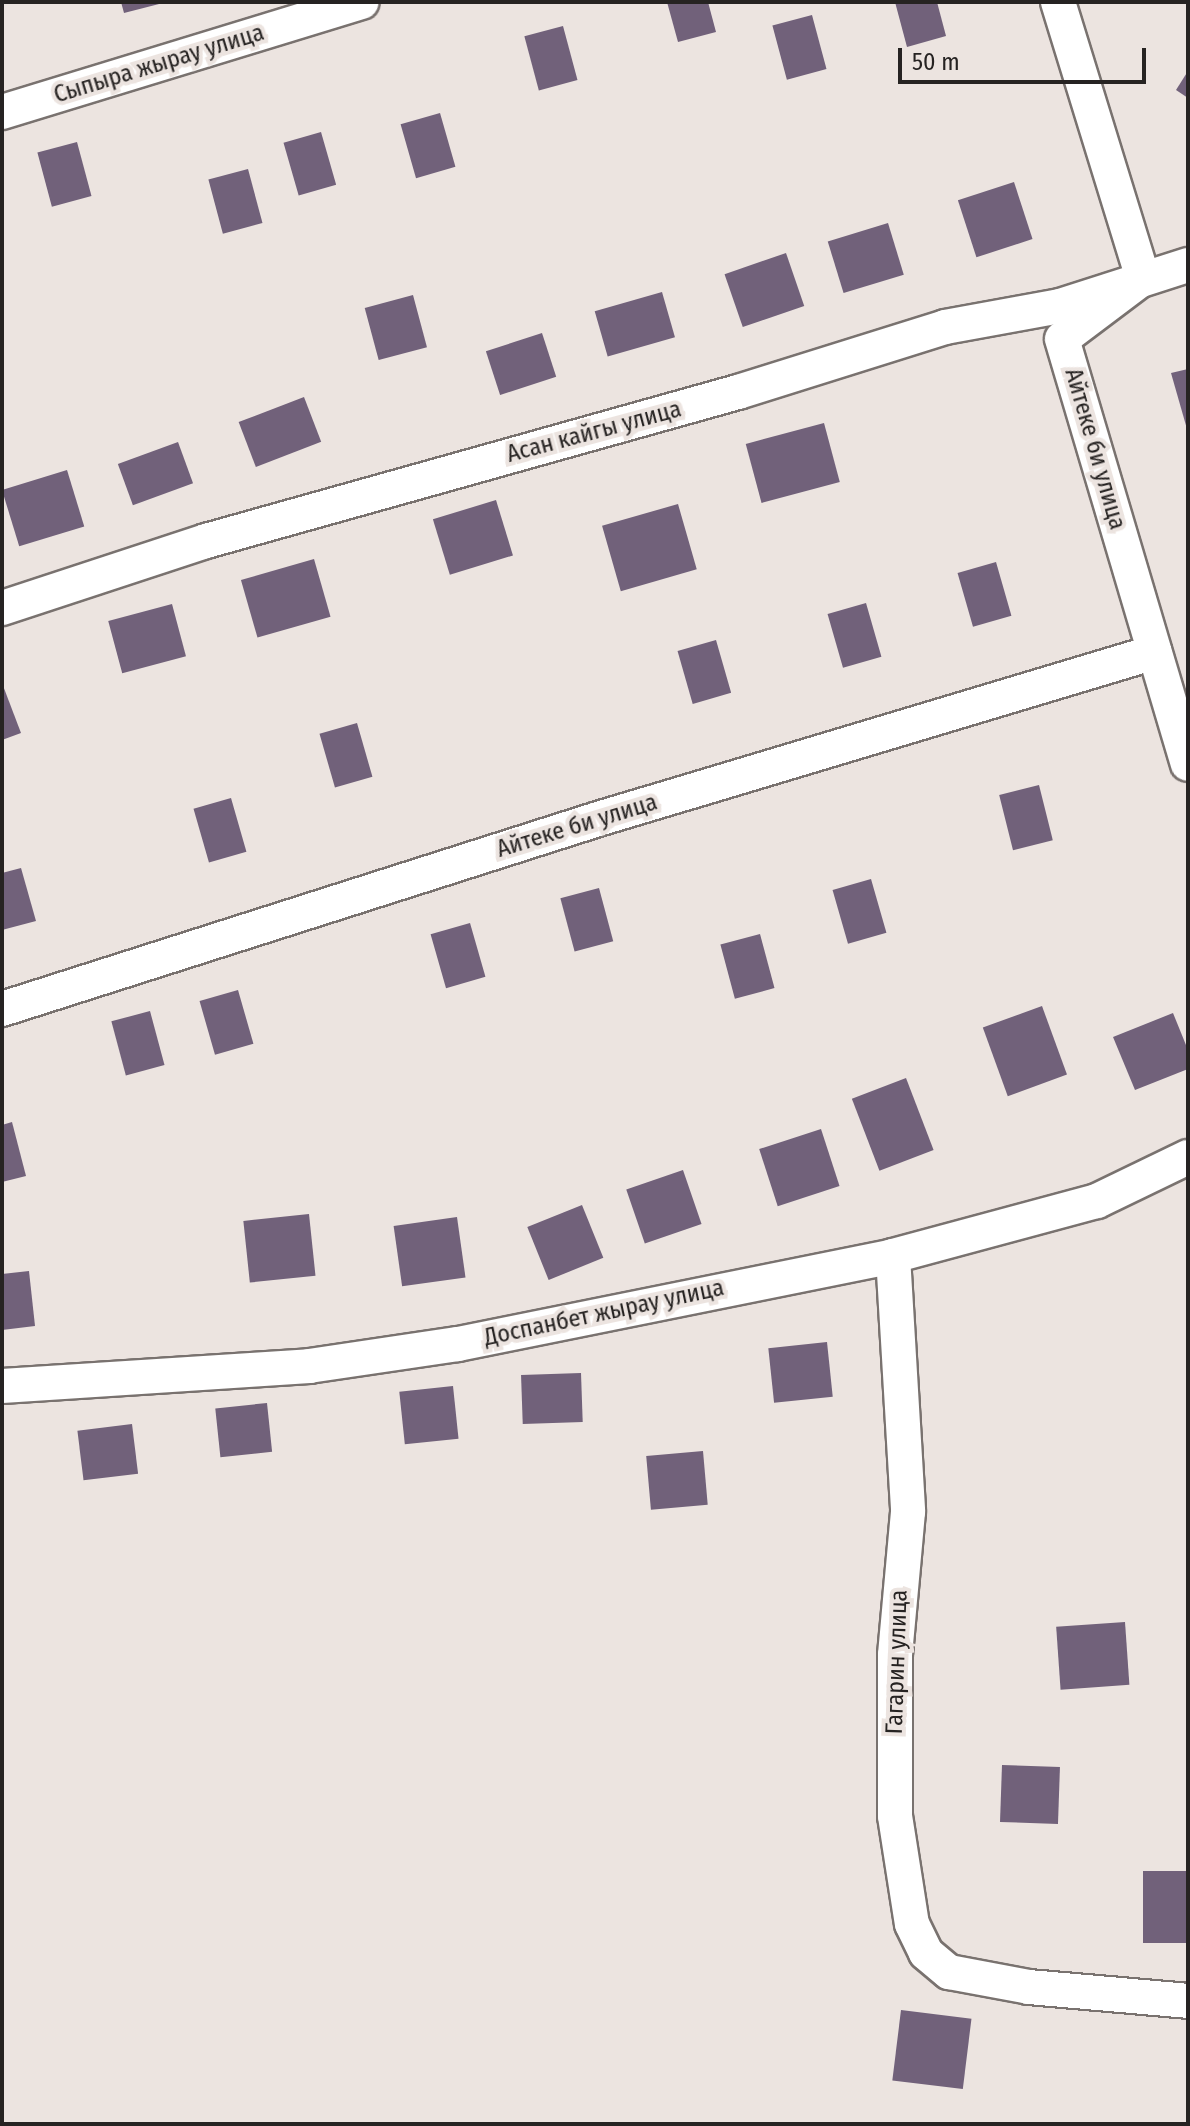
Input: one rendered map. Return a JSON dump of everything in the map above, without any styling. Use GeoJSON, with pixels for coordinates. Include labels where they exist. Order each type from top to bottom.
{"type":"FeatureCollection","features":[{"type":"Feature","properties":{"kind":"street","name":"Сыпыра жырау улица"},"geometry":{"type":"LineString","coordinates":[[2,112],[362,2]]}},
{"type":"Feature","properties":{"kind":"street"},"geometry":{"type":"LineString","coordinates":[[1058,2],[1143,278]]}},
{"type":"Feature","properties":{"kind":"street","name":"Асан кайгы улица"},"geometry":{"type":"LineString","coordinates":[[2,608],[206,541],[738,392],[945,327],[1060,306],[1188,265]]}},
{"type":"Feature","properties":{"kind":"street","name":"Айтеке би улица"},"geometry":{"type":"LineString","coordinates":[[1143,278],[1062,339],[1188,764]]}},
{"type":"Feature","properties":{"kind":"street","name":"Айтеке би улица"},"geometry":{"type":"LineString","coordinates":[[2,1009],[598,819],[1155,652]]}},
{"type":"Feature","properties":{"kind":"street","name":"Доспанбет жырау улица"},"geometry":{"type":"LineString","coordinates":[[2,1386],[309,1366],[443,1347],[893,1256],[1097,1201],[1188,1157]]}},
{"type":"Feature","properties":{"kind":"street","name":"Гагарин улица"},"geometry":{"type":"LineString","coordinates":[[893,1256],[908,1512],[895,1655],[895,1816],[901,1877],[912,1924],[926,1953],[949,1972],[1029,1987],[1188,2001]]}},
{"type":"Feature","properties":{"kind":"building"},"geometry":{"type":"Polygon","coordinates":[[[121,2],[163,2],[163,3],[124,13],[121,2]]]}},
{"type":"Feature","properties":{"kind":"building"},"geometry":{"type":"Polygon","coordinates":[[[667,2],[708,2],[716,32],[678,42],[667,2]]]}},
{"type":"Feature","properties":{"kind":"building"},"geometry":{"type":"Polygon","coordinates":[[[895,2],[937,2],[946,36],[907,47],[895,2]]]}},
{"type":"Feature","properties":{"kind":"building"},"geometry":{"type":"Polygon","coordinates":[[[812,15],[826,69],[787,80],[772,26],[812,15]]]}},
{"type":"Feature","properties":{"kind":"building"},"geometry":{"type":"Polygon","coordinates":[[[563,26],[577,80],[539,90],[524,36],[563,26]]]}},
{"type":"Feature","properties":{"kind":"building"},"geometry":{"type":"Polygon","coordinates":[[[1188,71],[1188,98],[1176,90],[1188,71]]]}},
{"type":"Feature","properties":{"kind":"building"},"geometry":{"type":"Polygon","coordinates":[[[440,113],[455,167],[416,178],[401,124],[440,113]]]}},
{"type":"Feature","properties":{"kind":"building"},"geometry":{"type":"Polygon","coordinates":[[[321,132],[336,185],[299,196],[284,143],[321,132]]]}},
{"type":"Feature","properties":{"kind":"building"},"geometry":{"type":"Polygon","coordinates":[[[77,142],[91,196],[52,207],[37,153],[77,142]]]}},
{"type":"Feature","properties":{"kind":"building"},"geometry":{"type":"Polygon","coordinates":[[[248,169],[262,223],[223,234],[208,180],[248,169]]]}},
{"type":"Feature","properties":{"kind":"building"},"geometry":{"type":"Polygon","coordinates":[[[1014,182],[1033,239],[976,257],[958,200],[1014,182]]]}},
{"type":"Feature","properties":{"kind":"building"},"geometry":{"type":"Polygon","coordinates":[[[888,223],[904,275],[844,293],[828,241],[888,223]]]}},
{"type":"Feature","properties":{"kind":"building"},"geometry":{"type":"Polygon","coordinates":[[[786,253],[804,306],[743,327],[725,274],[786,253]]]}},
{"type":"Feature","properties":{"kind":"building"},"geometry":{"type":"Polygon","coordinates":[[[662,292],[675,337],[608,356],[595,311],[662,292]]]}},
{"type":"Feature","properties":{"kind":"building"},"geometry":{"type":"Polygon","coordinates":[[[413,295],[427,347],[379,360],[365,308],[413,295]]]}},
{"type":"Feature","properties":{"kind":"building"},"geometry":{"type":"Polygon","coordinates":[[[542,333],[556,377],[500,395],[486,351],[542,333]]]}},
{"type":"Feature","properties":{"kind":"building"},"geometry":{"type":"Polygon","coordinates":[[[1188,369],[1188,429],[1187,429],[1171,373],[1188,369]]]}},
{"type":"Feature","properties":{"kind":"building"},"geometry":{"type":"Polygon","coordinates":[[[304,397],[321,442],[256,467],[239,422],[304,397]]]}},
{"type":"Feature","properties":{"kind":"building"},"geometry":{"type":"Polygon","coordinates":[[[824,423],[840,482],[762,503],[746,444],[824,423]]]}},
{"type":"Feature","properties":{"kind":"building"},"geometry":{"type":"Polygon","coordinates":[[[178,442],[193,483],[133,505],[118,464],[178,442]]]}},
{"type":"Feature","properties":{"kind":"building"},"geometry":{"type":"Polygon","coordinates":[[[67,470],[84,526],[19,546],[2,490],[67,470]]]}},
{"type":"Feature","properties":{"kind":"building"},"geometry":{"type":"Polygon","coordinates":[[[496,500],[513,555],[450,575],[433,519],[496,500]]]}},
{"type":"Feature","properties":{"kind":"building"},"geometry":{"type":"Polygon","coordinates":[[[678,504],[697,569],[621,591],[602,526],[678,504]]]}},
{"type":"Feature","properties":{"kind":"building"},"geometry":{"type":"Polygon","coordinates":[[[314,559],[331,617],[257,638],[241,580],[314,559]]]}},
{"type":"Feature","properties":{"kind":"building"},"geometry":{"type":"Polygon","coordinates":[[[996,562],[1011,616],[973,627],[958,573],[996,562]]]}},
{"type":"Feature","properties":{"kind":"building"},"geometry":{"type":"Polygon","coordinates":[[[866,603],[881,657],[843,668],[828,614],[866,603]]]}},
{"type":"Feature","properties":{"kind":"building"},"geometry":{"type":"Polygon","coordinates":[[[172,604],[186,656],[122,673],[108,621],[172,604]]]}},
{"type":"Feature","properties":{"kind":"building"},"geometry":{"type":"Polygon","coordinates":[[[716,640],[731,693],[693,704],[678,651],[716,640]]]}},
{"type":"Feature","properties":{"kind":"building"},"geometry":{"type":"Polygon","coordinates":[[[2,683],[21,733],[2,740],[2,683]]]}},
{"type":"Feature","properties":{"kind":"building"},"geometry":{"type":"Polygon","coordinates":[[[357,723],[372,777],[335,788],[320,734],[357,723]]]}},
{"type":"Feature","properties":{"kind":"building"},"geometry":{"type":"Polygon","coordinates":[[[1039,785],[1053,840],[1013,850],[999,795],[1039,785]]]}},
{"type":"Feature","properties":{"kind":"building"},"geometry":{"type":"Polygon","coordinates":[[[231,798],[246,852],[209,863],[194,809],[231,798]]]}},
{"type":"Feature","properties":{"kind":"building"},"geometry":{"type":"Polygon","coordinates":[[[21,868],[36,921],[2,930],[2,873],[21,868]]]}},
{"type":"Feature","properties":{"kind":"building"},"geometry":{"type":"Polygon","coordinates":[[[871,879],[886,933],[848,944],[833,890],[871,879]]]}},
{"type":"Feature","properties":{"kind":"building"},"geometry":{"type":"Polygon","coordinates":[[[599,888],[613,941],[575,951],[560,898],[599,888]]]}},
{"type":"Feature","properties":{"kind":"building"},"geometry":{"type":"Polygon","coordinates":[[[470,923],[485,977],[446,988],[431,934],[470,923]]]}},
{"type":"Feature","properties":{"kind":"building"},"geometry":{"type":"Polygon","coordinates":[[[760,934],[774,988],[735,999],[720,945],[760,934]]]}},
{"type":"Feature","properties":{"kind":"building"},"geometry":{"type":"Polygon","coordinates":[[[238,990],[253,1044],[215,1055],[200,1001],[238,990]]]}},
{"type":"Feature","properties":{"kind":"building"},"geometry":{"type":"Polygon","coordinates":[[[1042,1006],[1067,1075],[1008,1096],[983,1028],[1042,1006]]]}},
{"type":"Feature","properties":{"kind":"building"},"geometry":{"type":"Polygon","coordinates":[[[150,1011],[164,1065],[126,1075],[111,1021],[150,1011]]]}},
{"type":"Feature","properties":{"kind":"building"},"geometry":{"type":"Polygon","coordinates":[[[1173,1013],[1188,1050],[1188,1069],[1135,1090],[1113,1037],[1173,1013]]]}},
{"type":"Feature","properties":{"kind":"building"},"geometry":{"type":"Polygon","coordinates":[[[906,1078],[934,1150],[879,1171],[852,1099],[906,1078]]]}},
{"type":"Feature","properties":{"kind":"building"},"geometry":{"type":"Polygon","coordinates":[[[12,1122],[26,1176],[2,1182],[2,1125],[12,1122]]]}},
{"type":"Feature","properties":{"kind":"building"},"geometry":{"type":"Polygon","coordinates":[[[821,1129],[840,1186],[778,1206],[759,1149],[821,1129]]]}},
{"type":"Feature","properties":{"kind":"building"},"geometry":{"type":"Polygon","coordinates":[[[683,1170],[702,1224],[645,1243],[626,1190],[683,1170]]]}},
{"type":"Feature","properties":{"kind":"building"},"geometry":{"type":"Polygon","coordinates":[[[582,1205],[603,1258],[549,1280],[527,1227],[582,1205]]]}},
{"type":"Feature","properties":{"kind":"building"},"geometry":{"type":"Polygon","coordinates":[[[309,1214],[315,1276],[250,1283],[243,1221],[309,1214]]]}},
{"type":"Feature","properties":{"kind":"building"},"geometry":{"type":"Polygon","coordinates":[[[457,1217],[465,1277],[402,1286],[394,1226],[457,1217]]]}},
{"type":"Feature","properties":{"kind":"building"},"geometry":{"type":"Polygon","coordinates":[[[29,1271],[35,1326],[2,1330],[2,1274],[29,1271]]]}},
{"type":"Feature","properties":{"kind":"building"},"geometry":{"type":"Polygon","coordinates":[[[827,1342],[833,1397],[774,1403],[768,1348],[827,1342]]]}},
{"type":"Feature","properties":{"kind":"building"},"geometry":{"type":"Polygon","coordinates":[[[581,1373],[583,1422],[523,1424],[521,1375],[581,1373]]]}},
{"type":"Feature","properties":{"kind":"building"},"geometry":{"type":"Polygon","coordinates":[[[453,1386],[459,1439],[405,1444],[399,1392],[453,1386]]]}},
{"type":"Feature","properties":{"kind":"building"},"geometry":{"type":"Polygon","coordinates":[[[267,1403],[272,1452],[220,1457],[215,1408],[267,1403]]]}},
{"type":"Feature","properties":{"kind":"building"},"geometry":{"type":"Polygon","coordinates":[[[132,1424],[138,1474],[84,1480],[77,1431],[132,1424]]]}},
{"type":"Feature","properties":{"kind":"building"},"geometry":{"type":"Polygon","coordinates":[[[703,1451],[708,1505],[651,1510],[646,1456],[703,1451]]]}},
{"type":"Feature","properties":{"kind":"building"},"geometry":{"type":"Polygon","coordinates":[[[1125,1622],[1129,1685],[1061,1690],[1056,1627],[1125,1622]]]}},
{"type":"Feature","properties":{"kind":"building"},"geometry":{"type":"Polygon","coordinates":[[[1002,1765],[1060,1767],[1058,1824],[1000,1822],[1002,1765]]]}},
{"type":"Feature","properties":{"kind":"building"},"geometry":{"type":"Polygon","coordinates":[[[1143,1871],[1188,1871],[1188,1943],[1143,1943],[1143,1871]]]}},
{"type":"Feature","properties":{"kind":"building"},"geometry":{"type":"Polygon","coordinates":[[[901,2010],[971,2019],[963,2089],[892,2080],[901,2010]]]}}]}
